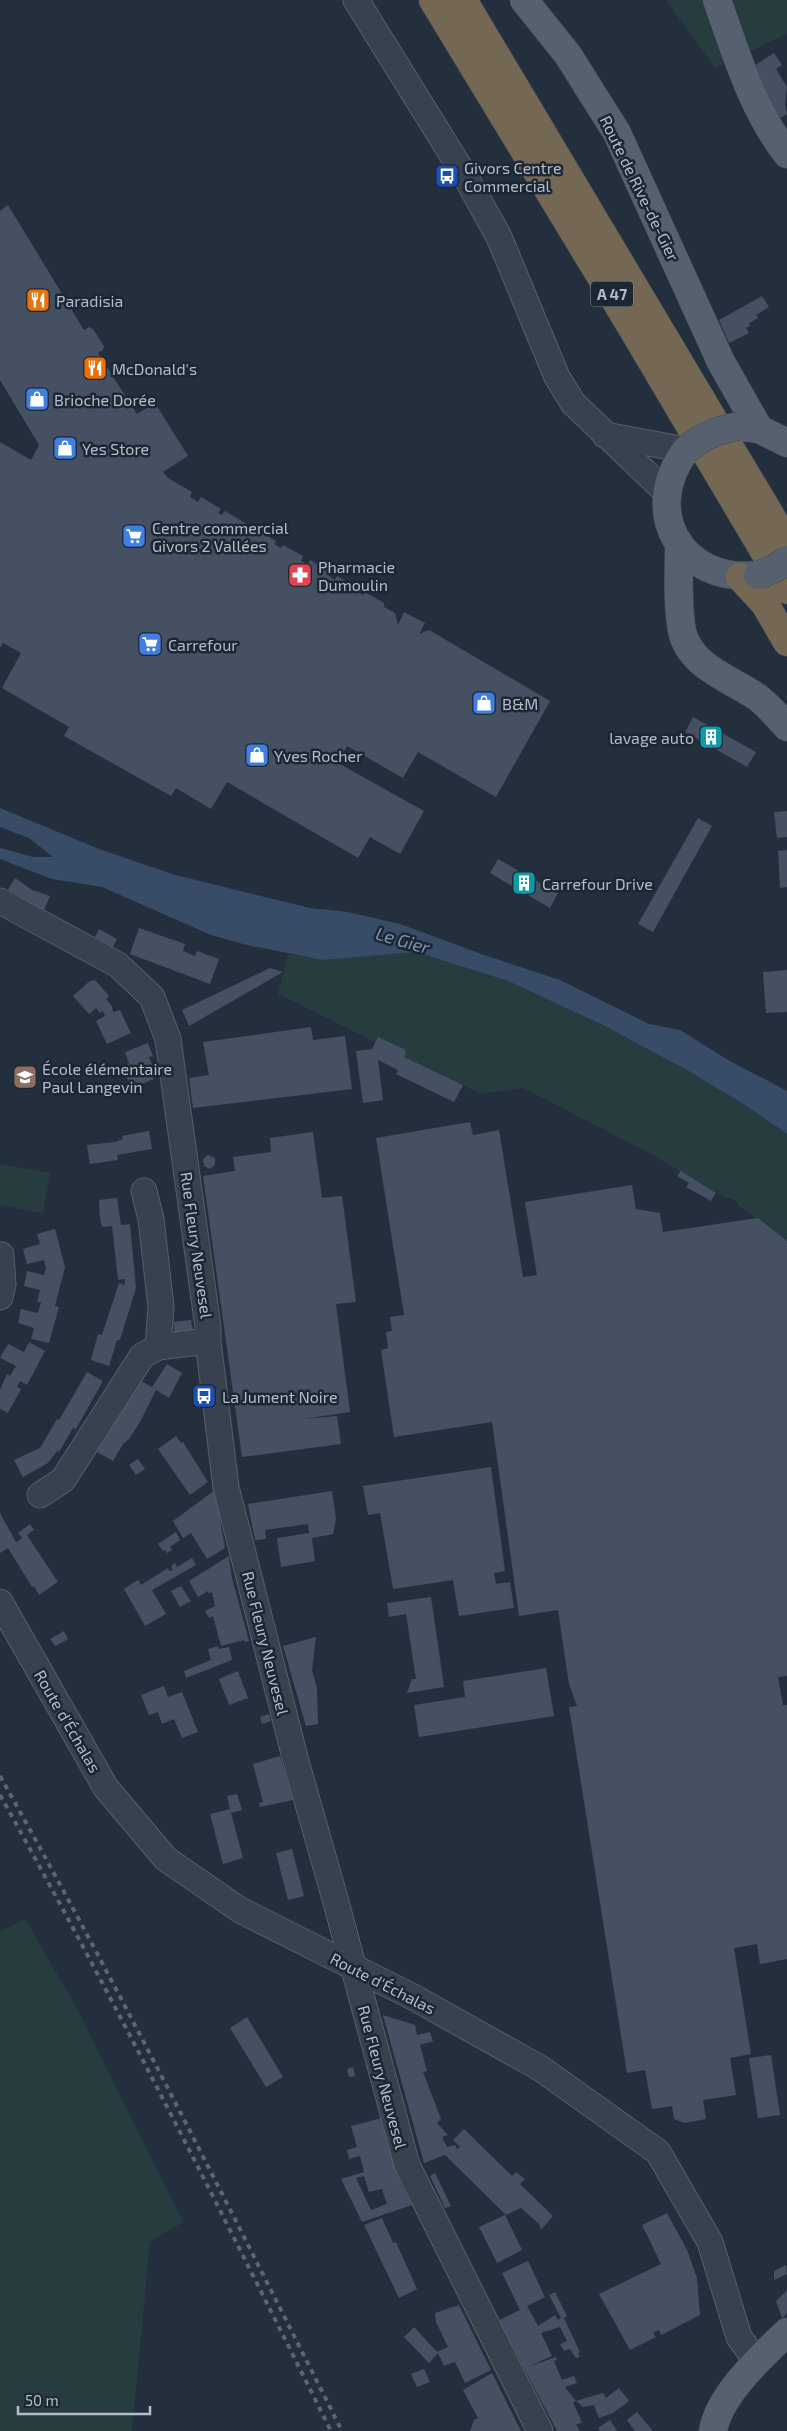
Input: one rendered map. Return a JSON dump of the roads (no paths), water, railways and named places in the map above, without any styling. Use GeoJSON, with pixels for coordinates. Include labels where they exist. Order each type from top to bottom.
{"type":"FeatureCollection","features":[{"type":"Feature","properties":{"kind":"highway","name":"A 47"},"geometry":{"type":"LineString","coordinates":[[433,0],[627,320],[787,590]]}},
{"type":"Feature","properties":{"kind":"highway","name":"A 47"},"geometry":{"type":"LineString","coordinates":[[463,0],[787,543]]}},
{"type":"Feature","properties":{"kind":"highway"},"geometry":{"type":"LineString","coordinates":[[740,575],[764,604],[787,642]]}},
{"type":"Feature","properties":{"kind":"main road","name":"Route de Rive-de-Gier"},"geometry":{"type":"LineString","coordinates":[[524,0],[568,55],[617,132],[721,362],[739,428]]}},
{"type":"Feature","properties":{"kind":"main road"},"geometry":{"type":"LineString","coordinates":[[717,0],[743,76],[772,135],[787,154]]}},
{"type":"Feature","properties":{"kind":"main road","name":"Route de Rive-de-Gier"},"geometry":{"type":"LineString","coordinates":[[721,362],[726,401],[739,428]]}},
{"type":"Feature","properties":{"kind":"main road"},"geometry":{"type":"LineString","coordinates":[[740,575],[707,568],[693,559],[673,534],[667,514],[666,492],[677,463],[686,450],[702,438],[739,428],[787,442]]}},
{"type":"Feature","properties":{"kind":"main road"},"geometry":{"type":"LineString","coordinates":[[679,543],[680,606],[683,633],[702,664],[759,698],[787,727]]}},
{"type":"Feature","properties":{"kind":"main road"},"geometry":{"type":"LineString","coordinates":[[680,606],[704,580],[774,569],[787,560]]}},
{"type":"Feature","properties":{"kind":"main road"},"geometry":{"type":"LineString","coordinates":[[713,2431],[728,2397],[757,2362],[787,2332]]}},
{"type":"Feature","properties":{"kind":"street"},"geometry":{"type":"LineString","coordinates":[[356,0],[457,162],[499,237],[557,377],[573,403],[666,492]]}},
{"type":"Feature","properties":{"kind":"street"},"geometry":{"type":"LineString","coordinates":[[605,434],[686,450]]}},
{"type":"Feature","properties":{"kind":"street","name":"Rue Fleury Neuvesel"},"geometry":{"type":"LineString","coordinates":[[0,901],[118,965],[152,997],[168,1039],[208,1327],[208,1341],[226,1487],[297,1765],[407,2165],[540,2431]]}},
{"type":"Feature","properties":{"kind":"street"},"geometry":{"type":"LineString","coordinates":[[144,1191],[151,1219],[161,1307],[158,1348]]}},
{"type":"Feature","properties":{"kind":"street"},"geometry":{"type":"LineString","coordinates":[[0,1297],[3,1284],[1,1255]]}},
{"type":"Feature","properties":{"kind":"street"},"geometry":{"type":"LineString","coordinates":[[40,1496],[64,1480],[142,1356],[158,1348],[208,1341]]}},
{"type":"Feature","properties":{"kind":"street","name":"Route d'Échalas"},"geometry":{"type":"LineString","coordinates":[[0,1602],[106,1788],[166,1859],[240,1910],[353,1966],[540,2068],[658,2152],[710,2242],[739,2337],[757,2362]]}},
{"type":"Feature","properties":{"kind":"water","name":"Le Gier"},"geometry":{"type":"Polygon","coordinates":[[[0,808],[99,849],[175,875],[310,908],[348,912],[400,924],[484,955],[560,980],[649,1024],[680,1030],[728,1060],[787,1091],[787,1134],[745,1105],[685,1069],[603,1025],[508,981],[416,952],[322,960],[243,944],[211,935],[102,887],[52,879],[0,859],[0,848],[33,857],[53,857],[29,838],[0,827],[0,808]]]}},
{"type":"Feature","properties":{"kind":"railway"},"geometry":{"type":"LineString","coordinates":[[0,1776],[132,2020],[342,2431]]}},
{"type":"Feature","properties":{"kind":"railway"},"geometry":{"type":"LineString","coordinates":[[0,1795],[128,2032],[331,2431]]}},
{"type":"Feature","properties":{"kind":"place","name":"Givors Centre Commercial"},"geometry":{"type":"Point","coordinates":[447,176]}},
{"type":"Feature","properties":{"kind":"place","name":"Paradisia"},"geometry":{"type":"Point","coordinates":[38,300]}},
{"type":"Feature","properties":{"kind":"place","name":"McDonald's"},"geometry":{"type":"Point","coordinates":[95,368]}},
{"type":"Feature","properties":{"kind":"place","name":"Brioche Dorée"},"geometry":{"type":"Point","coordinates":[37,399]}},
{"type":"Feature","properties":{"kind":"place","name":"Yes Store"},"geometry":{"type":"Point","coordinates":[65,448]}},
{"type":"Feature","properties":{"kind":"place","name":"Centre commercial Givors 2 Vallées"},"geometry":{"type":"Point","coordinates":[134,536]}},
{"type":"Feature","properties":{"kind":"place","name":"Pharmacie Dumoulin"},"geometry":{"type":"Point","coordinates":[300,575]}},
{"type":"Feature","properties":{"kind":"place","name":"Carrefour"},"geometry":{"type":"Point","coordinates":[150,644]}},
{"type":"Feature","properties":{"kind":"place","name":"B&M"},"geometry":{"type":"Point","coordinates":[484,703]}},
{"type":"Feature","properties":{"kind":"place","name":"lavage auto"},"geometry":{"type":"Point","coordinates":[711,737]}},
{"type":"Feature","properties":{"kind":"place","name":"Yves Rocher"},"geometry":{"type":"Point","coordinates":[257,755]}},
{"type":"Feature","properties":{"kind":"place","name":"Carrefour Drive"},"geometry":{"type":"Point","coordinates":[524,883]}},
{"type":"Feature","properties":{"kind":"place","name":"École élémentaire Paul Langevin"},"geometry":{"type":"Point","coordinates":[25,1077]}},
{"type":"Feature","properties":{"kind":"place","name":"La Jument Noire"},"geometry":{"type":"Point","coordinates":[204,1396]}}]}
